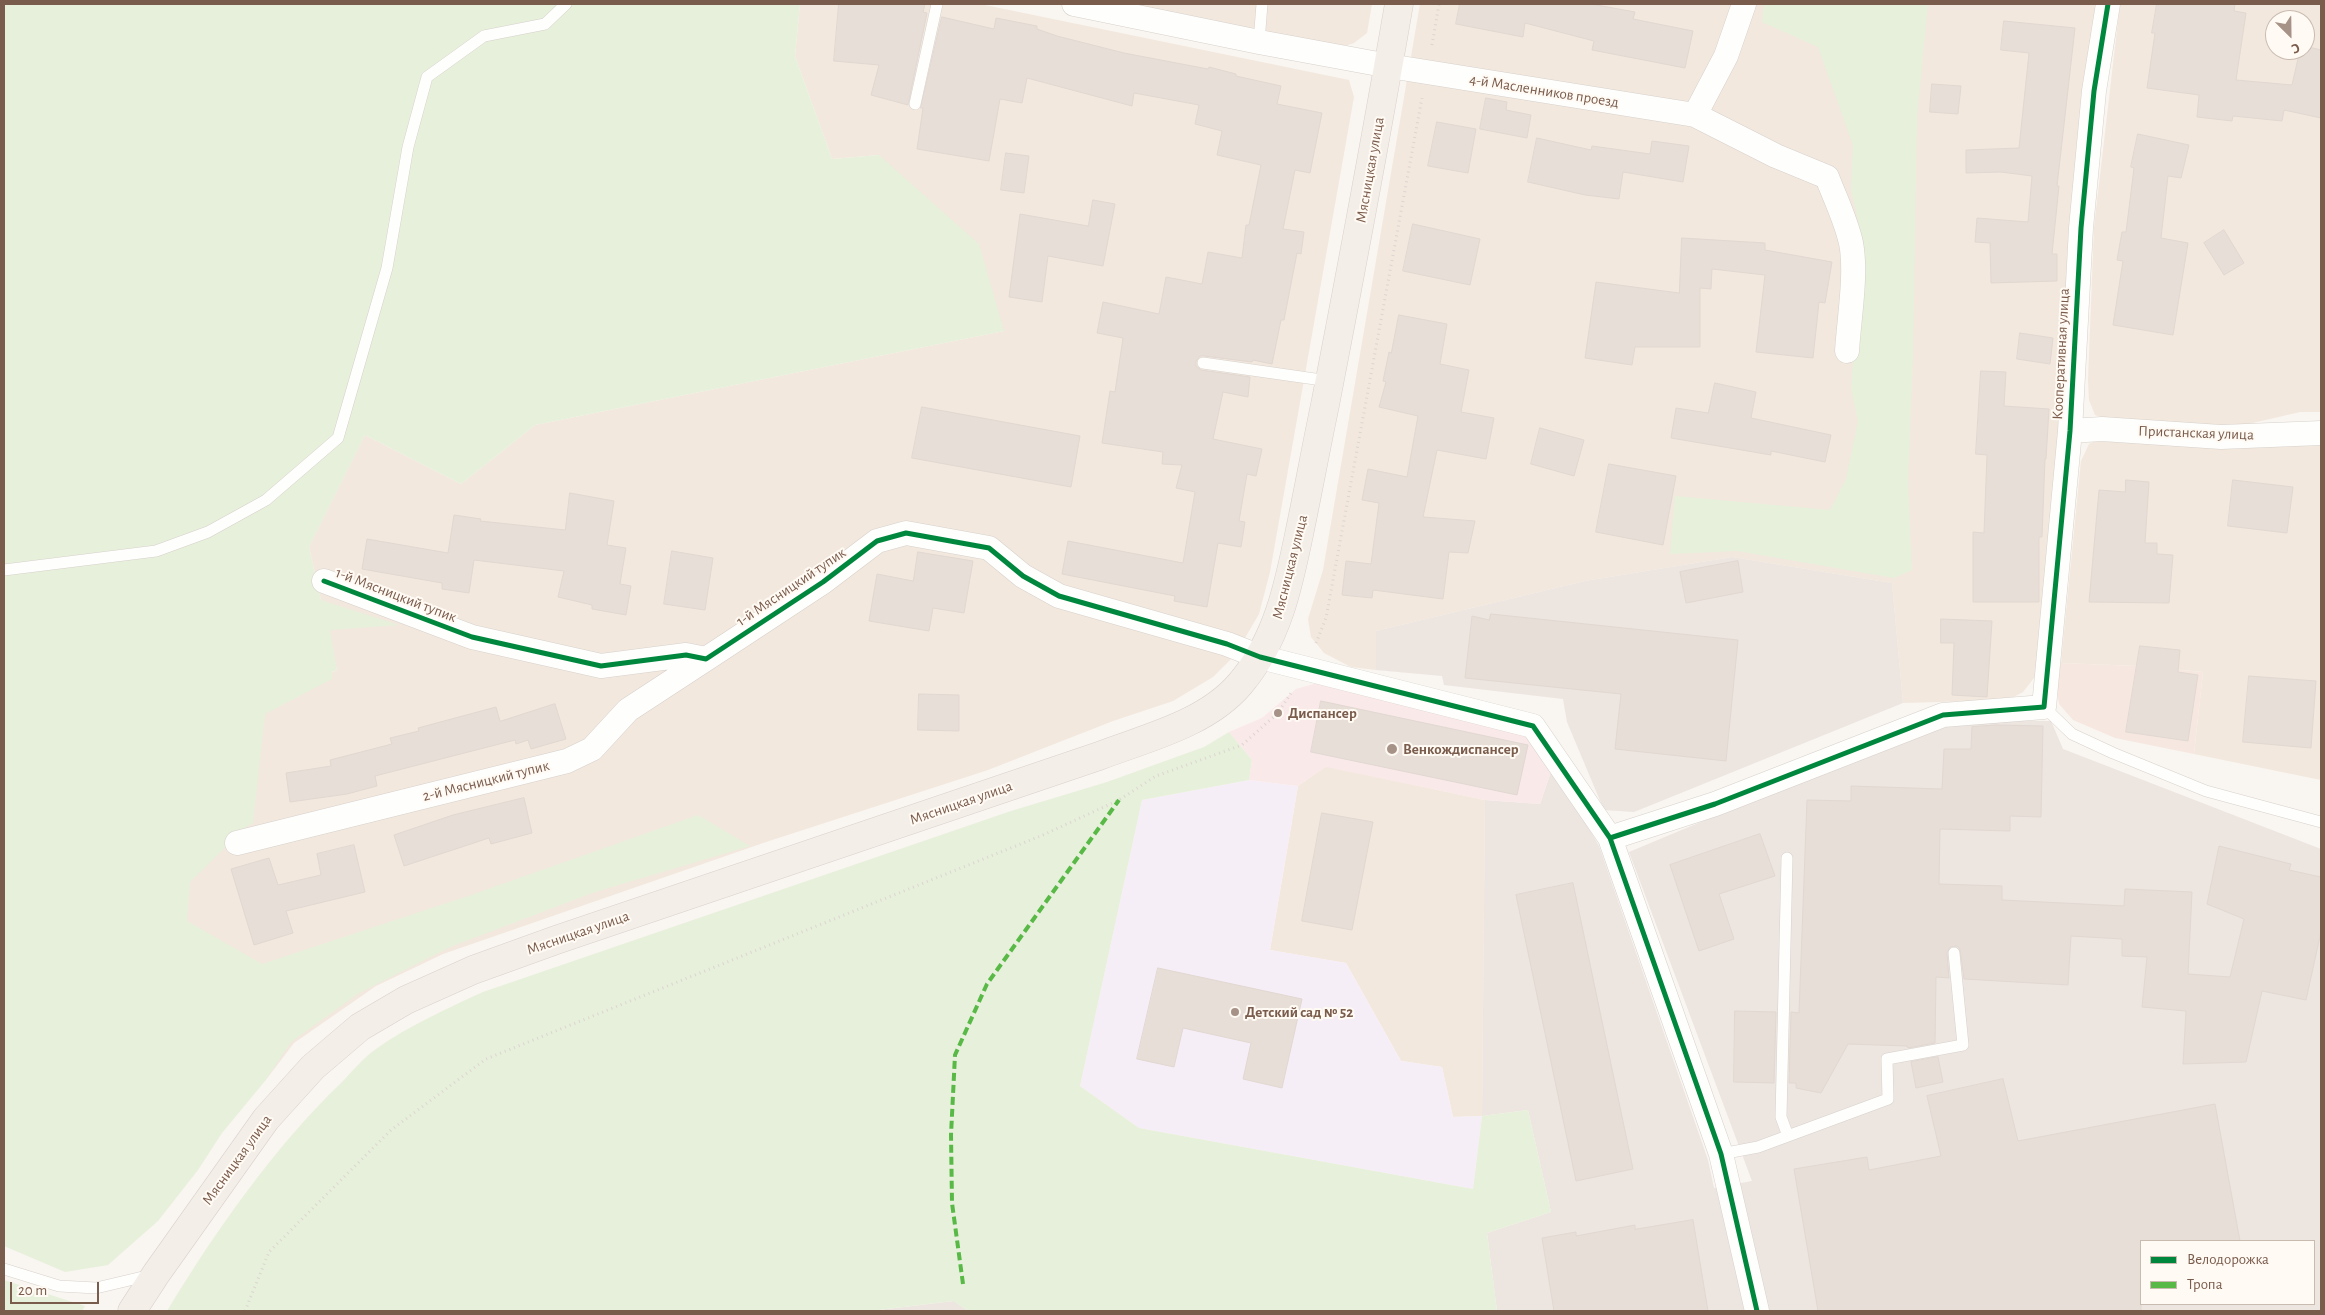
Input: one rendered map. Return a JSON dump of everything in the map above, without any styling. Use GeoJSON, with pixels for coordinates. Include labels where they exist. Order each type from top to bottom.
{"type":"FeatureCollection","features":[{"type":"Feature","properties":{"kind":"main road","name":"Мясницкая улица"},"geometry":{"type":"LineString","coordinates":[[132,1311],[266,1119],[313,1067],[360,1027],[406,1000],[473,970],[556,940],[1098,756],[1187,722],[1218,704],[1239,685],[1260,657],[1278,621],[1293,563],[1356,248],[1399,4]]}},
{"type":"Feature","properties":{"kind":"street","name":"4-й Масленников проезд"},"geometry":{"type":"LineString","coordinates":[[1074,4],[1259,42],[1389,66],[1695,115],[1776,156],[1826,177],[1842,212],[1851,244],[1852,284],[1847,351]]}},
{"type":"Feature","properties":{"kind":"street"},"geometry":{"type":"LineString","coordinates":[[1695,115],[1726,56],[1744,4]]}},
{"type":"Feature","properties":{"kind":"street","name":"Кооперативная улица"},"geometry":{"type":"LineString","coordinates":[[2044,706],[2070,431],[2081,228],[2094,91],[2108,4]]}},
{"type":"Feature","properties":{"kind":"street","name":"Пристанская улица"},"geometry":{"type":"LineString","coordinates":[[2070,431],[2102,429],[2221,437],[2321,433]]}},
{"type":"Feature","properties":{"kind":"street","name":"1-й Мясницкий тупик"},"geometry":{"type":"LineString","coordinates":[[324,581],[472,637],[601,666],[686,655],[706,659],[823,582],[877,542],[906,533],[990,548],[1023,576],[1059,596],[1227,644],[1260,657],[1533,726],[1610,838],[1721,1154],[1757,1311]]}},
{"type":"Feature","properties":{"kind":"street","name":"2-й Мясницкий тупик"},"geometry":{"type":"LineString","coordinates":[[236,843],[567,761],[592,749],[628,710],[706,659]]}},
{"type":"Feature","properties":{"kind":"street"},"geometry":{"type":"LineString","coordinates":[[1610,838],[1715,804],[1943,715],[2044,706]]}},
{"type":"Feature","properties":{"kind":"lane"},"geometry":{"type":"LineString","coordinates":[[4,570],[156,552],[208,532],[266,500],[338,438],[387,268],[408,147],[427,77],[484,36],[545,24],[566,4]]}},
{"type":"Feature","properties":{"kind":"lane"},"geometry":{"type":"LineString","coordinates":[[914,104],[937,4]]}},
{"type":"Feature","properties":{"kind":"lane"},"geometry":{"type":"LineString","coordinates":[[1259,42],[1262,4]]}},
{"type":"Feature","properties":{"kind":"lane"},"geometry":{"type":"LineString","coordinates":[[1203,363],[1330,381]]}},
{"type":"Feature","properties":{"kind":"lane"},"geometry":{"type":"LineString","coordinates":[[2044,706],[2072,734],[2112,753],[2206,791],[2321,822]]}},
{"type":"Feature","properties":{"kind":"lane"},"geometry":{"type":"LineString","coordinates":[[1787,858],[1781,1117],[1788,1136]]}},
{"type":"Feature","properties":{"kind":"lane"},"geometry":{"type":"LineString","coordinates":[[1721,1154],[1758,1147],[1888,1099],[1887,1059],[1963,1045],[1954,953]]}},
{"type":"Feature","properties":{"kind":"lane"},"geometry":{"type":"LineString","coordinates":[[4,1269],[59,1286],[96,1288],[156,1274]]}},
{"type":"Feature","properties":{"kind":"path"},"geometry":{"type":"LineString","coordinates":[[245,1311],[269,1252],[391,1130],[486,1059],[1043,835],[1119,800],[1156,776],[1242,745],[1278,713],[1307,668],[1326,618],[1439,4]]}},
{"type":"Feature","properties":{"kind":"shaded area"},"geometry":{"type":"Polygon","coordinates":[[[800,4],[980,4],[1349,80],[1354,97],[1270,572],[1259,614],[1235,655],[1213,677],[1173,701],[1113,721],[988,770],[766,842],[443,954],[376,986],[294,1043],[265,1081],[165,908],[258,709],[337,670],[309,547],[365,435],[461,484],[535,425],[1004,331],[879,155],[832,159],[795,56],[800,4]]]}},
{"type":"Feature","properties":{"kind":"shaded area"},"geometry":{"type":"Polygon","coordinates":[[[1120,4],[1372,4],[1367,33],[1354,43],[1342,47],[1120,4]]]}},
{"type":"Feature","properties":{"kind":"shaded area"},"geometry":{"type":"Polygon","coordinates":[[[1420,4],[2098,4],[2043,657],[2034,678],[2023,692],[2008,700],[1903,703],[1892,583],[1732,557],[1585,581],[1376,631],[1376,670],[1351,667],[1324,653],[1311,637],[1308,619],[1323,570],[1420,4]]]}},
{"type":"Feature","properties":{"kind":"shaded area"},"geometry":{"type":"Polygon","coordinates":[[[2120,4],[2321,4],[2321,412],[2300,412],[2222,430],[2104,418],[2095,415],[2089,400],[2088,380],[2094,227],[2120,4]]]}},
{"type":"Feature","properties":{"kind":"shaded area"},"geometry":{"type":"Polygon","coordinates":[[[2105,436],[2321,444],[2321,780],[2194,754],[2203,672],[2137,666],[2061,663],[2081,461],[2089,444],[2105,436]]]}},
{"type":"Feature","properties":{"kind":"shaded area"},"geometry":{"type":"Polygon","coordinates":[[[1732,557],[1892,583],[1903,703],[1634,812],[1604,810],[1567,722],[1563,699],[1444,685],[1442,676],[1376,670],[1376,631],[1585,581],[1732,557]]]}},
{"type":"Feature","properties":{"kind":"shaded area"},"geometry":{"type":"Polygon","coordinates":[[[2061,663],[2137,666],[2203,672],[2194,754],[2115,738],[2073,720],[2059,704],[2056,682],[2061,663]]]}},
{"type":"Feature","properties":{"kind":"shaded area","name":"Венкождиспансер"},"geometry":{"type":"Polygon","coordinates":[[[1329,683],[1534,737],[1553,766],[1540,804],[1485,800],[1326,767],[1298,786],[1249,780],[1252,760],[1229,732],[1262,718],[1296,689],[1314,684],[1329,683]]]}},
{"type":"Feature","properties":{"kind":"shaded area"},"geometry":{"type":"Polygon","coordinates":[[[1945,720],[2051,721],[2063,749],[2321,849],[2321,1311],[1497,1311],[1487,1233],[1551,1212],[1528,1110],[1482,1116],[1485,800],[1540,804],[1553,766],[1599,846],[1708,1160],[1714,1188],[1752,1181],[1629,852],[1945,720]]]}},
{"type":"Feature","properties":{"kind":"shaded area"},"geometry":{"type":"Polygon","coordinates":[[[1326,766],[1485,800],[1482,1116],[1453,1117],[1442,1067],[1401,1061],[1346,963],[1270,950],[1298,786],[1326,766]]]}},
{"type":"Feature","properties":{"kind":"shaded area","name":"Детский сад № 52"},"geometry":{"type":"Polygon","coordinates":[[[1249,780],[1298,786],[1270,950],[1346,963],[1401,1061],[1442,1067],[1453,1117],[1482,1116],[1473,1189],[1139,1128],[1080,1086],[1142,800],[1249,780]]]}},
{"type":"Feature","properties":{"kind":"shaded area"},"geometry":{"type":"Polygon","coordinates":[[[954,1301],[968,1311],[870,1311],[954,1301]]]}},
{"type":"Feature","properties":{"kind":"green space"},"geometry":{"type":"Polygon","coordinates":[[[4,4],[800,4],[795,56],[832,159],[879,155],[979,244],[1004,331],[535,425],[461,484],[365,435],[309,547],[321,600],[399,625],[330,630],[337,670],[332,672],[332,679],[265,714],[253,823],[246,827],[190,882],[187,921],[262,964],[471,895],[698,815],[750,846],[595,892],[450,947],[359,993],[291,1042],[265,1081],[222,1133],[198,1170],[158,1221],[108,1265],[65,1272],[4,1246],[4,4]]]}},
{"type":"Feature","properties":{"kind":"green space"},"geometry":{"type":"Polygon","coordinates":[[[1764,4],[1928,4],[1917,117],[1913,357],[1908,483],[1912,570],[1894,578],[1737,551],[1670,554],[1675,496],[1830,510],[1846,479],[1858,421],[1851,388],[1860,283],[1859,225],[1851,189],[1853,145],[1818,47],[1762,22],[1764,4]]]}},
{"type":"Feature","properties":{"kind":"green space"},"geometry":{"type":"Polygon","coordinates":[[[1229,732],[1252,760],[1249,780],[1142,800],[1080,1086],[1139,1128],[1473,1189],[1482,1116],[1528,1110],[1551,1212],[1487,1233],[1497,1311],[968,1311],[953,1301],[870,1311],[167,1311],[225,1221],[269,1162],[293,1134],[367,1057],[389,1040],[415,1025],[483,992],[1011,811],[1107,782],[1204,747],[1229,732]]]}},
{"type":"Feature","properties":{"kind":"green space"},"geometry":{"type":"Polygon","coordinates":[[[4,1280],[85,1306],[82,1311],[4,1311],[4,1280]]]}},
{"type":"Feature","properties":{"kind":"building"},"geometry":{"type":"Polygon","coordinates":[[[839,4],[925,4],[923,12],[927,13],[908,105],[871,95],[879,65],[834,61],[839,4]]]}},
{"type":"Feature","properties":{"kind":"building"},"geometry":{"type":"Polygon","coordinates":[[[1460,4],[1591,4],[1635,12],[1633,19],[1693,31],[1685,68],[1592,50],[1594,41],[1525,23],[1523,37],[1456,24],[1460,4]]]}},
{"type":"Feature","properties":{"kind":"building"},"geometry":{"type":"Polygon","coordinates":[[[2157,4],[2235,4],[2234,11],[2246,13],[2236,80],[2292,85],[2298,60],[2315,60],[2315,48],[2321,50],[2321,118],[2284,110],[2282,121],[2233,116],[2232,121],[2197,117],[2199,95],[2147,88],[2155,33],[2152,33],[2157,4]]]}},
{"type":"Feature","properties":{"kind":"building"},"geometry":{"type":"Polygon","coordinates":[[[942,17],[994,29],[996,18],[1037,26],[1037,29],[1057,36],[1124,53],[1208,69],[1209,67],[1236,74],[1236,76],[1281,86],[1277,104],[1322,113],[1310,173],[1295,170],[1283,229],[1304,232],[1301,254],[1297,253],[1284,320],[1281,320],[1272,364],[1253,360],[1252,362],[1204,356],[1200,356],[1196,361],[1196,366],[1201,370],[1250,377],[1248,397],[1223,392],[1213,439],[1262,449],[1256,476],[1247,474],[1239,521],[1245,522],[1241,547],[1218,543],[1207,607],[1174,601],[1175,596],[1062,574],[1068,541],[1183,563],[1195,492],[1176,488],[1182,465],[1162,464],[1163,452],[1102,443],[1110,391],[1115,392],[1123,338],[1097,333],[1103,302],[1159,314],[1166,277],[1202,284],[1208,252],[1242,258],[1246,225],[1249,225],[1261,165],[1217,155],[1222,131],[1195,124],[1199,105],[1134,93],[1132,106],[1027,78],[1022,103],[1000,99],[989,161],[917,149],[923,108],[921,108],[942,17]]]}},
{"type":"Feature","properties":{"kind":"building"},"geometry":{"type":"Polygon","coordinates":[[[2004,21],[2075,28],[2057,186],[2059,186],[2052,254],[2057,254],[2057,281],[1991,283],[1990,243],[1975,242],[1977,218],[2028,222],[2032,176],[2001,172],[1966,173],[1966,150],[2019,148],[2029,53],[2001,50],[2004,21]]]}},
{"type":"Feature","properties":{"kind":"building"},"geometry":{"type":"Polygon","coordinates":[[[1932,84],[1961,86],[1958,114],[1930,112],[1932,84]]]}},
{"type":"Feature","properties":{"kind":"building"},"geometry":{"type":"Polygon","coordinates":[[[1486,98],[1507,102],[1506,110],[1531,115],[1527,138],[1480,129],[1486,98]]]}},
{"type":"Feature","properties":{"kind":"building"},"geometry":{"type":"Polygon","coordinates":[[[1437,122],[1476,129],[1468,173],[1428,166],[1437,122]]]}},
{"type":"Feature","properties":{"kind":"building"},"geometry":{"type":"Polygon","coordinates":[[[2138,134],[2189,145],[2181,178],[2168,176],[2161,238],[2188,243],[2173,335],[2113,325],[2123,261],[2117,260],[2122,232],[2126,232],[2134,168],[2131,167],[2138,134]]]}},
{"type":"Feature","properties":{"kind":"building"},"geometry":{"type":"Polygon","coordinates":[[[1537,138],[1591,150],[1592,146],[1650,154],[1652,141],[1689,146],[1683,182],[1623,172],[1619,199],[1585,195],[1528,182],[1537,138]]]}},
{"type":"Feature","properties":{"kind":"building"},"geometry":{"type":"Polygon","coordinates":[[[1006,153],[1029,156],[1024,193],[1001,190],[1006,153]]]}},
{"type":"Feature","properties":{"kind":"building"},"geometry":{"type":"Polygon","coordinates":[[[1093,200],[1115,204],[1103,266],[1048,256],[1042,302],[1009,297],[1020,214],[1088,226],[1093,200]]]}},
{"type":"Feature","properties":{"kind":"building"},"geometry":{"type":"Polygon","coordinates":[[[1413,224],[1480,239],[1470,285],[1403,271],[1413,224]]]}},
{"type":"Feature","properties":{"kind":"building"},"geometry":{"type":"Polygon","coordinates":[[[2224,230],[2244,263],[2224,275],[2204,243],[2224,230]]]}},
{"type":"Feature","properties":{"kind":"building"},"geometry":{"type":"Polygon","coordinates":[[[1682,238],[1765,243],[1765,250],[1832,262],[1825,303],[1819,302],[1813,358],[1756,352],[1765,275],[1712,269],[1711,289],[1700,288],[1700,347],[1635,347],[1632,365],[1585,358],[1596,282],[1679,293],[1682,238]]]}},
{"type":"Feature","properties":{"kind":"building"},"geometry":{"type":"Polygon","coordinates":[[[1399,315],[1447,324],[1440,364],[1469,370],[1461,412],[1494,418],[1486,459],[1437,450],[1423,517],[1475,521],[1468,553],[1449,552],[1443,599],[1373,590],[1372,598],[1342,595],[1346,561],[1371,564],[1379,503],[1362,500],[1368,469],[1407,477],[1418,416],[1379,407],[1386,382],[1383,381],[1389,352],[1391,353],[1399,315]]]}},
{"type":"Feature","properties":{"kind":"building"},"geometry":{"type":"Polygon","coordinates":[[[2020,333],[2053,338],[2050,364],[2017,359],[2020,333]]]}},
{"type":"Feature","properties":{"kind":"building"},"geometry":{"type":"Polygon","coordinates":[[[1981,371],[2006,372],[2004,406],[2049,409],[2042,537],[2039,537],[2039,602],[1973,602],[1973,532],[1984,533],[1987,455],[1976,454],[1981,371]]]}},
{"type":"Feature","properties":{"kind":"building"},"geometry":{"type":"Polygon","coordinates":[[[1715,383],[1756,392],[1751,418],[1831,435],[1825,462],[1771,451],[1771,455],[1671,438],[1676,408],[1708,413],[1715,383]]]}},
{"type":"Feature","properties":{"kind":"building"},"geometry":{"type":"Polygon","coordinates":[[[922,407],[1080,436],[1071,487],[912,458],[922,407]]]}},
{"type":"Feature","properties":{"kind":"building"},"geometry":{"type":"Polygon","coordinates":[[[1540,428],[1584,440],[1574,476],[1531,464],[1540,428]]]}},
{"type":"Feature","properties":{"kind":"building"},"geometry":{"type":"Polygon","coordinates":[[[1609,464],[1676,476],[1663,545],[1596,532],[1609,464]]]}},
{"type":"Feature","properties":{"kind":"building"},"geometry":{"type":"Polygon","coordinates":[[[2126,480],[2149,482],[2145,543],[2157,543],[2157,554],[2173,555],[2169,603],[2089,602],[2099,490],[2125,492],[2126,480]]]}},
{"type":"Feature","properties":{"kind":"building"},"geometry":{"type":"Polygon","coordinates":[[[2233,480],[2293,487],[2287,533],[2228,526],[2233,480]]]}},
{"type":"Feature","properties":{"kind":"building"},"geometry":{"type":"Polygon","coordinates":[[[570,493],[614,501],[607,545],[626,548],[620,584],[631,586],[626,615],[592,609],[592,605],[558,597],[564,571],[474,560],[469,593],[442,589],[442,583],[362,569],[367,539],[448,553],[454,515],[481,519],[480,521],[565,530],[570,493]]]}},
{"type":"Feature","properties":{"kind":"building"},"geometry":{"type":"Polygon","coordinates":[[[672,551],[713,558],[705,610],[664,604],[672,551]]]}},
{"type":"Feature","properties":{"kind":"building"},"geometry":{"type":"Polygon","coordinates":[[[918,552],[973,561],[964,613],[933,608],[929,631],[869,621],[877,574],[913,581],[918,552]]]}},
{"type":"Feature","properties":{"kind":"building"},"geometry":{"type":"Polygon","coordinates":[[[1738,561],[1743,592],[1686,603],[1680,572],[1738,561]]]}},
{"type":"Feature","properties":{"kind":"building"},"geometry":{"type":"Polygon","coordinates":[[[1491,614],[1738,640],[1726,761],[1615,749],[1621,694],[1465,678],[1472,616],[1489,620],[1491,614]]]}},
{"type":"Feature","properties":{"kind":"building"},"geometry":{"type":"Polygon","coordinates":[[[1941,619],[1992,621],[1987,697],[1952,695],[1954,643],[1941,643],[1941,619]]]}},
{"type":"Feature","properties":{"kind":"building"},"geometry":{"type":"Polygon","coordinates":[[[2140,646],[2180,650],[2178,672],[2198,675],[2188,741],[2126,732],[2140,646]]]}},
{"type":"Feature","properties":{"kind":"building"},"geometry":{"type":"Polygon","coordinates":[[[2249,676],[2316,681],[2311,748],[2243,742],[2249,676]]]}},
{"type":"Feature","properties":{"kind":"building"},"geometry":{"type":"Polygon","coordinates":[[[919,694],[959,695],[959,731],[918,730],[919,694]]]}},
{"type":"Feature","properties":{"kind":"building"},"geometry":{"type":"Polygon","coordinates":[[[1321,701],[1528,745],[1517,795],[1311,752],[1321,701]]]}},
{"type":"Feature","properties":{"kind":"building"},"geometry":{"type":"Polygon","coordinates":[[[555,704],[566,739],[531,749],[528,740],[516,744],[515,740],[375,776],[377,786],[347,794],[290,802],[286,773],[331,766],[330,760],[392,744],[390,738],[419,731],[418,728],[496,707],[500,721],[555,704]]]}},
{"type":"Feature","properties":{"kind":"building"},"geometry":{"type":"Polygon","coordinates":[[[1997,725],[2043,726],[2041,817],[2010,816],[2010,831],[1940,829],[1939,884],[2002,886],[2002,900],[2124,906],[2125,889],[2192,892],[2188,974],[2230,977],[2244,919],[2207,904],[2219,846],[2291,864],[2289,870],[2321,877],[2321,932],[2306,1000],[2262,991],[2246,1062],[2183,1064],[2186,1011],[2142,1007],[2147,957],[2122,956],[2122,939],[2071,936],[2068,985],[1964,979],[1960,949],[1957,946],[1950,947],[1947,953],[1949,978],[1936,977],[1935,1043],[1908,1048],[1907,1046],[1848,1044],[1821,1093],[1796,1088],[1796,1083],[1789,1083],[1791,1012],[1799,1013],[1807,800],[1851,801],[1851,786],[1942,789],[1944,749],[1971,749],[1972,727],[1997,725]]]}},
{"type":"Feature","properties":{"kind":"building"},"geometry":{"type":"Polygon","coordinates":[[[524,798],[532,833],[491,844],[489,838],[404,866],[394,835],[453,815],[524,798]]]}},
{"type":"Feature","properties":{"kind":"building"},"geometry":{"type":"Polygon","coordinates":[[[1322,813],[1373,822],[1352,930],[1302,921],[1322,813]]]}},
{"type":"Feature","properties":{"kind":"building"},"geometry":{"type":"Polygon","coordinates":[[[1760,834],[1775,876],[1719,894],[1734,939],[1699,951],[1670,865],[1760,834]]]}},
{"type":"Feature","properties":{"kind":"building"},"geometry":{"type":"Polygon","coordinates":[[[354,845],[365,892],[286,911],[293,933],[254,945],[231,869],[269,858],[278,885],[321,875],[317,854],[354,845]]]}},
{"type":"Feature","properties":{"kind":"building"},"geometry":{"type":"Polygon","coordinates":[[[1573,883],[1633,1169],[1576,1181],[1516,895],[1573,883]]]}},
{"type":"Feature","properties":{"kind":"building"},"geometry":{"type":"Polygon","coordinates":[[[1158,968],[1302,999],[1282,1088],[1243,1079],[1251,1043],[1183,1028],[1174,1067],[1137,1059],[1158,968]]]}},
{"type":"Feature","properties":{"kind":"building"},"geometry":{"type":"Polygon","coordinates":[[[1735,1011],[1776,1012],[1774,1083],[1734,1082],[1735,1011]]]}},
{"type":"Feature","properties":{"kind":"building"},"geometry":{"type":"Polygon","coordinates":[[[1938,1057],[1943,1082],[1916,1088],[1911,1062],[1938,1057]]]}},
{"type":"Feature","properties":{"kind":"building"},"geometry":{"type":"Polygon","coordinates":[[[2003,1079],[2018,1141],[2215,1104],[2240,1240],[2140,1240],[2141,1311],[1818,1311],[1794,1169],[1867,1157],[1869,1170],[1941,1156],[1927,1096],[2003,1079]]]}},
{"type":"Feature","properties":{"kind":"building"},"geometry":{"type":"Polygon","coordinates":[[[1693,1220],[1708,1311],[1554,1311],[1542,1238],[1576,1232],[1576,1236],[1635,1225],[1635,1229],[1693,1220]]]}},
{"type":"Feature","properties":{"kind":"marked path"},"geometry":{"type":"LineString","coordinates":[[963,1284],[952,1203],[951,1135],[955,1055],[987,984],[1119,800]]}},
{"type":"Feature","properties":{"kind":"cycle path"},"geometry":{"type":"LineString","coordinates":[[1610,838],[1715,804],[1943,715],[2044,707],[2070,431],[2081,228],[2094,91],[2108,4]]}},
{"type":"Feature","properties":{"kind":"cycle path"},"geometry":{"type":"LineString","coordinates":[[324,581],[472,637],[601,666],[686,655],[706,659],[823,582],[877,541],[906,533],[989,548],[1023,576],[1059,596],[1227,644],[1260,657],[1533,726],[1610,838],[1721,1154],[1757,1311]]}},
{"type":"Feature","properties":{"kind":"place","name":"Диспансер"},"geometry":{"type":"Point","coordinates":[1278,713]}},
{"type":"Feature","properties":{"kind":"place","name":"Венкождиспансер"},"geometry":{"type":"Point","coordinates":[1392,749]}},
{"type":"Feature","properties":{"kind":"place","name":"Детский сад № 52"},"geometry":{"type":"Point","coordinates":[1235,1012]}}]}
